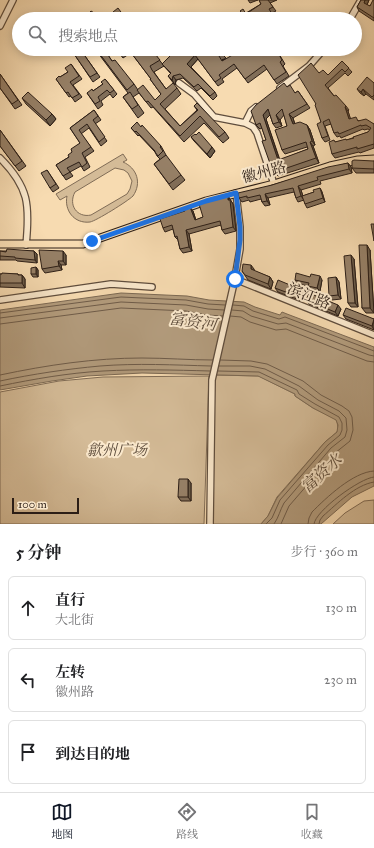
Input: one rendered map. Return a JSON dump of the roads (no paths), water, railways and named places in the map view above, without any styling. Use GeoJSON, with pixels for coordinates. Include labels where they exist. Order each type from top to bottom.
{"type":"FeatureCollection","features":[{"type":"Feature","properties":{"kind":"main road","name":"徽州路"},"geometry":{"type":"LineString","coordinates":[[0,244],[83,244],[206,201],[274,184],[330,166],[373,158]]}},
{"type":"Feature","properties":{"kind":"street"},"geometry":{"type":"LineString","coordinates":[[0,26],[12,0]]}},
{"type":"Feature","properties":{"kind":"street"},"geometry":{"type":"LineString","coordinates":[[354,12],[361,0]]}},
{"type":"Feature","properties":{"kind":"street"},"geometry":{"type":"LineString","coordinates":[[273,93],[304,70],[317,56]]}},
{"type":"Feature","properties":{"kind":"street"},"geometry":{"type":"LineString","coordinates":[[179,83],[191,92],[214,117],[245,123],[252,127],[257,133],[274,184]]}},
{"type":"Feature","properties":{"kind":"street"},"geometry":{"type":"LineString","coordinates":[[245,123],[251,111],[261,103]]}},
{"type":"Feature","properties":{"kind":"street"},"geometry":{"type":"LineString","coordinates":[[0,158],[14,174],[25,193],[27,208],[26,244]]}},
{"type":"Feature","properties":{"kind":"street"},"geometry":{"type":"LineString","coordinates":[[210,524],[212,380],[235,281],[240,240],[236,193]]}},
{"type":"Feature","properties":{"kind":"street","name":"滨江路"},"geometry":{"type":"LineString","coordinates":[[235,281],[374,335]]}},
{"type":"Feature","properties":{"kind":"street"},"geometry":{"type":"LineString","coordinates":[[0,300],[111,284],[152,287]]}},
{"type":"Feature","properties":{"kind":"water"},"geometry":{"type":"Polygon","coordinates":[[[121,293],[187,296],[209,300],[244,302],[280,315],[282,312],[374,347],[374,486],[352,497],[321,524],[261,524],[268,516],[277,498],[325,442],[337,432],[338,425],[336,420],[313,408],[295,396],[295,394],[258,376],[142,373],[87,376],[0,390],[0,310],[121,293]]]}},
{"type":"Feature","properties":{"kind":"water label","name":"富资河"},"geometry":{"type":"Point","coordinates":[193,321]}},
{"type":"Feature","properties":{"kind":"water label","name":"富资水"},"geometry":{"type":"Point","coordinates":[321,473]}},
{"type":"Feature","properties":{"kind":"park label","name":"歙州广场"},"geometry":{"type":"Point","coordinates":[117,450]}}]}
